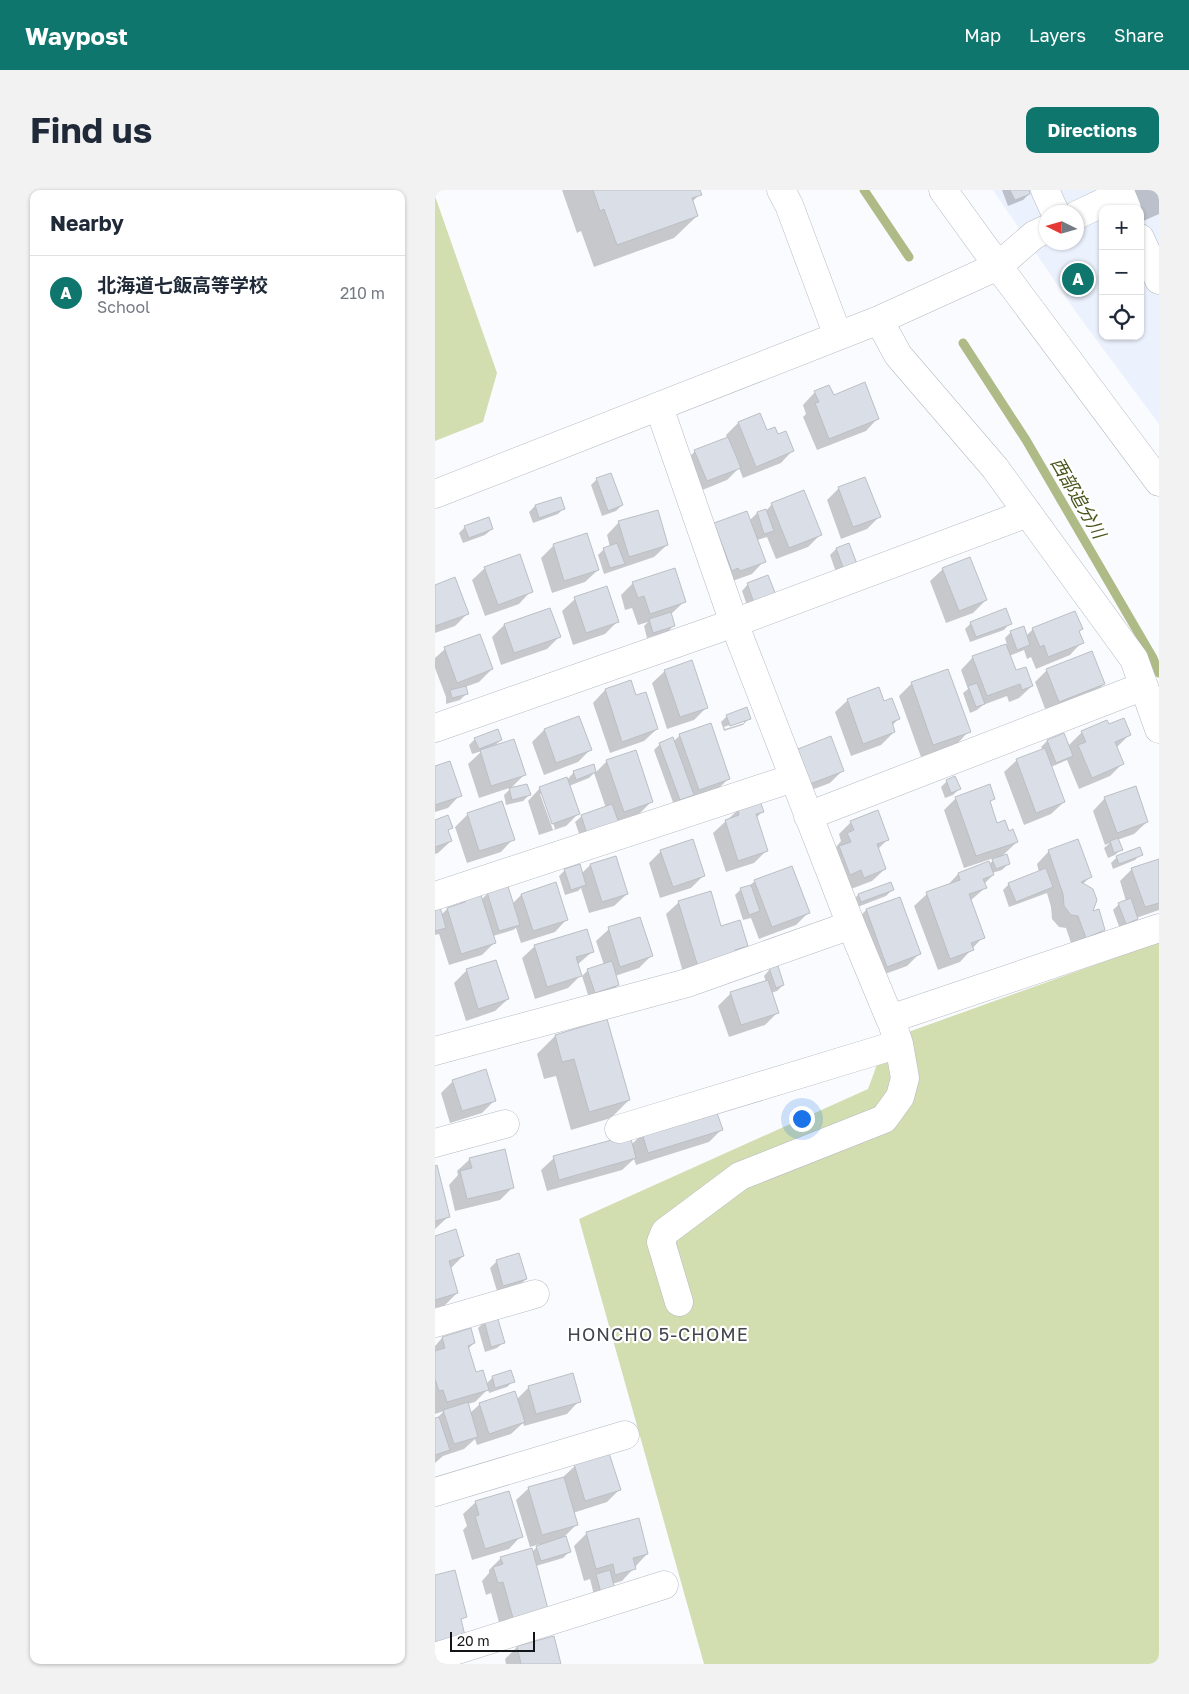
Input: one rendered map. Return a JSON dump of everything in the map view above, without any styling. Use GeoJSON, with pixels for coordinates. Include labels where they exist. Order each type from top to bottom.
{"type":"FeatureCollection","features":[{"type":"Feature","properties":{"kind":"street"},"geometry":{"type":"LineString","coordinates":[[781,190],[789,205],[838,336]]}},
{"type":"Feature","properties":{"kind":"street"},"geometry":{"type":"LineString","coordinates":[[943,190],[997,266],[1159,482]]}},
{"type":"Feature","properties":{"kind":"street"},"geometry":{"type":"LineString","coordinates":[[1045,190],[1052,205]]}},
{"type":"Feature","properties":{"kind":"street"},"geometry":{"type":"LineString","coordinates":[[1084,212],[1121,194],[1125,205]]}},
{"type":"Feature","properties":{"kind":"street"},"geometry":{"type":"LineString","coordinates":[[435,494],[879,320],[997,266],[1039,233]]}},
{"type":"Feature","properties":{"kind":"street"},"geometry":{"type":"LineString","coordinates":[[1144,247],[1159,280]]}},
{"type":"Feature","properties":{"kind":"street"},"geometry":{"type":"LineString","coordinates":[[879,320],[898,355],[995,468],[1134,659],[1159,729]]}},
{"type":"Feature","properties":{"kind":"street"},"geometry":{"type":"LineString","coordinates":[[659,407],[734,623],[793,778],[894,1032],[905,1078],[900,1097],[884,1120],[740,1176],[665,1232],[661,1242],[679,1302]]}},
{"type":"Feature","properties":{"kind":"street"},"geometry":{"type":"LineString","coordinates":[[435,728],[734,623],[1028,514]]}},
{"type":"Feature","properties":{"kind":"street"},"geometry":{"type":"LineString","coordinates":[[808,816],[1144,686]]}},
{"type":"Feature","properties":{"kind":"street"},"geometry":{"type":"LineString","coordinates":[[435,896],[793,778]]}},
{"type":"Feature","properties":{"kind":"street"},"geometry":{"type":"LineString","coordinates":[[435,1051],[687,983],[851,925]]}},
{"type":"Feature","properties":{"kind":"street"},"geometry":{"type":"LineString","coordinates":[[619,1129],[894,1032],[1159,928]]}},
{"type":"Feature","properties":{"kind":"street"},"geometry":{"type":"LineString","coordinates":[[435,1143],[505,1124]]}},
{"type":"Feature","properties":{"kind":"street"},"geometry":{"type":"LineString","coordinates":[[435,1323],[535,1294]]}},
{"type":"Feature","properties":{"kind":"street"},"geometry":{"type":"LineString","coordinates":[[435,1492],[625,1435]]}},
{"type":"Feature","properties":{"kind":"street"},"geometry":{"type":"LineString","coordinates":[[435,1657],[664,1585]]}},
{"type":"Feature","properties":{"kind":"shaded area"},"geometry":{"type":"Polygon","coordinates":[[[993,190],[1159,190],[1159,424],[1078,315],[993,190]]]}},
{"type":"Feature","properties":{"kind":"green space"},"geometry":{"type":"Polygon","coordinates":[[[435,196],[497,373],[483,422],[435,441],[435,196]]]}},
{"type":"Feature","properties":{"kind":"green space"},"geometry":{"type":"Polygon","coordinates":[[[1159,942],[1159,1664],[704,1664],[579,1219],[868,1089],[886,1040],[1159,942]]]}},
{"type":"Feature","properties":{"kind":"building"},"geometry":{"type":"Polygon","coordinates":[[[593,190],[700,190],[702,195],[692,198],[698,216],[617,245],[604,209],[600,211],[593,190]]]}},
{"type":"Feature","properties":{"kind":"building"},"geometry":{"type":"Polygon","coordinates":[[[1010,190],[1029,190],[1030,194],[1015,200],[1010,190]]]}},
{"type":"Feature","properties":{"kind":"building"},"geometry":{"type":"Polygon","coordinates":[[[865,382],[879,419],[829,439],[815,403],[819,402],[814,391],[829,385],[834,395],[865,382]]]}},
{"type":"Feature","properties":{"kind":"building"},"geometry":{"type":"Polygon","coordinates":[[[760,413],[767,430],[775,427],[778,434],[786,431],[794,451],[756,467],[738,422],[760,413]]]}},
{"type":"Feature","properties":{"kind":"building"},"geometry":{"type":"Polygon","coordinates":[[[728,437],[741,468],[707,481],[694,450],[728,437]]]}},
{"type":"Feature","properties":{"kind":"building"},"geometry":{"type":"Polygon","coordinates":[[[611,473],[623,505],[608,511],[596,478],[611,473]]]}},
{"type":"Feature","properties":{"kind":"building"},"geometry":{"type":"Polygon","coordinates":[[[865,477],[881,517],[853,527],[838,487],[865,477]]]}},
{"type":"Feature","properties":{"kind":"building"},"geometry":{"type":"Polygon","coordinates":[[[804,490],[822,535],[789,548],[771,503],[804,490]]]}},
{"type":"Feature","properties":{"kind":"building"},"geometry":{"type":"Polygon","coordinates":[[[561,497],[565,509],[539,518],[535,505],[561,497]]]}},
{"type":"Feature","properties":{"kind":"building"},"geometry":{"type":"Polygon","coordinates":[[[766,509],[774,531],[764,534],[757,512],[766,509]]]}},
{"type":"Feature","properties":{"kind":"building"},"geometry":{"type":"Polygon","coordinates":[[[658,510],[668,545],[629,557],[618,521],[658,510]]]}},
{"type":"Feature","properties":{"kind":"building"},"geometry":{"type":"Polygon","coordinates":[[[747,511],[766,562],[740,571],[738,568],[732,571],[714,523],[747,511]]]}},
{"type":"Feature","properties":{"kind":"building"},"geometry":{"type":"Polygon","coordinates":[[[489,517],[493,529],[469,538],[464,526],[489,517]]]}},
{"type":"Feature","properties":{"kind":"building"},"geometry":{"type":"Polygon","coordinates":[[[587,533],[599,570],[564,581],[553,544],[587,533]]]}},
{"type":"Feature","properties":{"kind":"building"},"geometry":{"type":"Polygon","coordinates":[[[617,543],[625,564],[610,568],[603,548],[617,543]]]}},
{"type":"Feature","properties":{"kind":"building"},"geometry":{"type":"Polygon","coordinates":[[[849,543],[857,564],[844,570],[836,548],[849,543]]]}},
{"type":"Feature","properties":{"kind":"building"},"geometry":{"type":"Polygon","coordinates":[[[520,554],[533,592],[498,605],[484,567],[520,554]]]}},
{"type":"Feature","properties":{"kind":"building"},"geometry":{"type":"Polygon","coordinates":[[[970,557],[987,600],[959,611],[942,568],[970,557]]]}},
{"type":"Feature","properties":{"kind":"building"},"geometry":{"type":"Polygon","coordinates":[[[675,568],[686,602],[650,614],[644,596],[638,598],[632,582],[675,568]]]}},
{"type":"Feature","properties":{"kind":"building"},"geometry":{"type":"Polygon","coordinates":[[[768,575],[776,595],[754,603],[747,583],[768,575]]]}},
{"type":"Feature","properties":{"kind":"building"},"geometry":{"type":"Polygon","coordinates":[[[455,577],[469,614],[435,626],[435,585],[455,577]]]}},
{"type":"Feature","properties":{"kind":"building"},"geometry":{"type":"Polygon","coordinates":[[[607,586],[619,622],[586,633],[574,597],[607,586]]]}},
{"type":"Feature","properties":{"kind":"building"},"geometry":{"type":"Polygon","coordinates":[[[550,608],[561,637],[514,653],[504,624],[550,608]]]}},
{"type":"Feature","properties":{"kind":"building"},"geometry":{"type":"Polygon","coordinates":[[[1006,608],[1012,624],[976,637],[970,622],[1006,608]]]}},
{"type":"Feature","properties":{"kind":"building"},"geometry":{"type":"Polygon","coordinates":[[[1075,611],[1083,629],[1079,631],[1084,643],[1048,657],[1044,645],[1040,647],[1032,628],[1075,611]]]}},
{"type":"Feature","properties":{"kind":"building"},"geometry":{"type":"Polygon","coordinates":[[[671,612],[675,626],[653,633],[649,619],[671,612]]]}},
{"type":"Feature","properties":{"kind":"building"},"geometry":{"type":"Polygon","coordinates":[[[1024,626],[1030,645],[1017,650],[1010,631],[1024,626]]]}},
{"type":"Feature","properties":{"kind":"building"},"geometry":{"type":"Polygon","coordinates":[[[480,634],[493,669],[457,683],[444,647],[480,634]]]}},
{"type":"Feature","properties":{"kind":"building"},"geometry":{"type":"Polygon","coordinates":[[[1006,644],[1016,670],[1026,667],[1033,686],[1022,690],[1020,684],[987,696],[972,656],[1006,644]]]}},
{"type":"Feature","properties":{"kind":"building"},"geometry":{"type":"Polygon","coordinates":[[[1092,651],[1105,684],[1059,702],[1046,669],[1092,651]]]}},
{"type":"Feature","properties":{"kind":"building"},"geometry":{"type":"Polygon","coordinates":[[[692,660],[708,708],[680,717],[664,670],[692,660]]]}},
{"type":"Feature","properties":{"kind":"building"},"geometry":{"type":"Polygon","coordinates":[[[948,669],[971,732],[933,745],[911,682],[948,669]]]}},
{"type":"Feature","properties":{"kind":"building"},"geometry":{"type":"Polygon","coordinates":[[[631,680],[636,695],[646,692],[658,729],[622,742],[605,689],[631,680]]]}},
{"type":"Feature","properties":{"kind":"building"},"geometry":{"type":"Polygon","coordinates":[[[977,683],[985,704],[976,707],[968,686],[977,683]]]}},
{"type":"Feature","properties":{"kind":"building"},"geometry":{"type":"Polygon","coordinates":[[[466,686],[468,694],[452,698],[450,690],[466,686]]]}},
{"type":"Feature","properties":{"kind":"building"},"geometry":{"type":"Polygon","coordinates":[[[879,687],[884,701],[892,698],[900,719],[892,722],[895,732],[863,744],[847,699],[879,687]]]}},
{"type":"Feature","properties":{"kind":"building"},"geometry":{"type":"Polygon","coordinates":[[[747,707],[751,719],[730,726],[726,715],[747,707]]]}},
{"type":"Feature","properties":{"kind":"building"},"geometry":{"type":"Polygon","coordinates":[[[579,716],[592,750],[556,763],[544,729],[579,716]]]}},
{"type":"Feature","properties":{"kind":"building"},"geometry":{"type":"Polygon","coordinates":[[[1124,718],[1131,735],[1115,742],[1124,764],[1092,778],[1078,745],[1086,742],[1081,731],[1107,720],[1109,724],[1124,718]]]}},
{"type":"Feature","properties":{"kind":"building"},"geometry":{"type":"Polygon","coordinates":[[[711,723],[730,779],[699,790],[679,734],[711,723]]]}},
{"type":"Feature","properties":{"kind":"building"},"geometry":{"type":"Polygon","coordinates":[[[498,729],[502,740],[479,749],[474,738],[498,729]]]}},
{"type":"Feature","properties":{"kind":"building"},"geometry":{"type":"Polygon","coordinates":[[[1064,733],[1073,756],[1056,763],[1047,740],[1064,733]]]}},
{"type":"Feature","properties":{"kind":"building"},"geometry":{"type":"Polygon","coordinates":[[[831,736],[844,771],[810,784],[798,749],[831,736]]]}},
{"type":"Feature","properties":{"kind":"building"},"geometry":{"type":"Polygon","coordinates":[[[673,737],[694,795],[680,800],[659,743],[673,737]]]}},
{"type":"Feature","properties":{"kind":"building"},"geometry":{"type":"Polygon","coordinates":[[[514,739],[526,775],[491,786],[480,750],[514,739]]]}},
{"type":"Feature","properties":{"kind":"building"},"geometry":{"type":"Polygon","coordinates":[[[1045,748],[1065,802],[1036,813],[1016,759],[1045,748]]]}},
{"type":"Feature","properties":{"kind":"building"},"geometry":{"type":"Polygon","coordinates":[[[636,750],[653,802],[624,812],[606,760],[636,750]]]}},
{"type":"Feature","properties":{"kind":"building"},"geometry":{"type":"Polygon","coordinates":[[[450,761],[462,796],[435,805],[435,766],[450,761]]]}},
{"type":"Feature","properties":{"kind":"building"},"geometry":{"type":"Polygon","coordinates":[[[594,764],[596,772],[576,780],[573,771],[594,764]]]}},
{"type":"Feature","properties":{"kind":"building"},"geometry":{"type":"Polygon","coordinates":[[[955,776],[961,789],[951,793],[946,780],[955,776]]]}},
{"type":"Feature","properties":{"kind":"building"},"geometry":{"type":"Polygon","coordinates":[[[567,777],[580,814],[552,824],[539,787],[567,777]]]}},
{"type":"Feature","properties":{"kind":"building"},"geometry":{"type":"Polygon","coordinates":[[[527,784],[531,795],[512,800],[509,788],[527,784]]]}},
{"type":"Feature","properties":{"kind":"building"},"geometry":{"type":"Polygon","coordinates":[[[990,784],[995,799],[990,801],[997,823],[1005,820],[1009,831],[1013,829],[1018,842],[976,856],[955,797],[990,784]]]}},
{"type":"Feature","properties":{"kind":"building"},"geometry":{"type":"Polygon","coordinates":[[[1136,786],[1148,822],[1117,833],[1104,797],[1136,786]]]}},
{"type":"Feature","properties":{"kind":"building"},"geometry":{"type":"Polygon","coordinates":[[[502,801],[515,840],[479,851],[467,813],[502,801]]]}},
{"type":"Feature","properties":{"kind":"building"},"geometry":{"type":"Polygon","coordinates":[[[760,801],[764,812],[756,814],[768,851],[738,861],[725,820],[739,815],[738,809],[760,801]]]}},
{"type":"Feature","properties":{"kind":"building"},"geometry":{"type":"Polygon","coordinates":[[[612,804],[619,823],[587,834],[581,815],[612,804]]]}},
{"type":"Feature","properties":{"kind":"building"},"geometry":{"type":"Polygon","coordinates":[[[878,810],[889,840],[877,844],[886,869],[864,878],[861,870],[850,875],[839,846],[851,842],[847,833],[854,830],[850,821],[878,810]]]}},
{"type":"Feature","properties":{"kind":"building"},"geometry":{"type":"Polygon","coordinates":[[[448,815],[453,828],[448,830],[452,841],[435,847],[435,820],[448,815]]]}},
{"type":"Feature","properties":{"kind":"building"},"geometry":{"type":"Polygon","coordinates":[[[1118,838],[1123,850],[1114,853],[1110,841],[1118,838]]]}},
{"type":"Feature","properties":{"kind":"building"},"geometry":{"type":"Polygon","coordinates":[[[693,839],[705,876],[673,887],[660,850],[693,839]]]}},
{"type":"Feature","properties":{"kind":"building"},"geometry":{"type":"Polygon","coordinates":[[[1078,839],[1092,877],[1081,882],[1093,889],[1097,900],[1093,911],[1099,909],[1105,930],[1086,938],[1078,916],[1071,915],[1064,906],[1063,894],[1048,850],[1078,839]]]}},
{"type":"Feature","properties":{"kind":"building"},"geometry":{"type":"Polygon","coordinates":[[[1140,847],[1143,855],[1119,864],[1116,856],[1140,847]]]}},
{"type":"Feature","properties":{"kind":"building"},"geometry":{"type":"Polygon","coordinates":[[[1007,854],[1010,864],[996,869],[992,859],[1007,854]]]}},
{"type":"Feature","properties":{"kind":"building"},"geometry":{"type":"Polygon","coordinates":[[[616,856],[628,894],[602,902],[590,864],[616,856]]]}},
{"type":"Feature","properties":{"kind":"building"},"geometry":{"type":"Polygon","coordinates":[[[1159,859],[1159,903],[1145,907],[1131,868],[1159,859]]]}},
{"type":"Feature","properties":{"kind":"building"},"geometry":{"type":"Polygon","coordinates":[[[989,861],[994,875],[983,879],[987,888],[969,894],[985,938],[971,943],[974,950],[950,959],[926,892],[960,880],[958,873],[989,861]]]}},
{"type":"Feature","properties":{"kind":"building"},"geometry":{"type":"Polygon","coordinates":[[[580,864],[586,885],[571,890],[564,869],[580,864]]]}},
{"type":"Feature","properties":{"kind":"building"},"geometry":{"type":"Polygon","coordinates":[[[792,866],[810,913],[772,927],[754,880],[792,866]]]}},
{"type":"Feature","properties":{"kind":"building"},"geometry":{"type":"Polygon","coordinates":[[[1046,868],[1053,887],[1016,902],[1008,883],[1046,868]]]}},
{"type":"Feature","properties":{"kind":"building"},"geometry":{"type":"Polygon","coordinates":[[[556,882],[568,920],[533,931],[521,894],[556,882]]]}},
{"type":"Feature","properties":{"kind":"building"},"geometry":{"type":"Polygon","coordinates":[[[891,882],[894,890],[861,902],[858,894],[891,882]]]}},
{"type":"Feature","properties":{"kind":"building"},"geometry":{"type":"Polygon","coordinates":[[[751,885],[760,911],[749,915],[740,888],[751,885]]]}},
{"type":"Feature","properties":{"kind":"building"},"geometry":{"type":"Polygon","coordinates":[[[508,886],[520,925],[499,931],[487,892],[508,886]]]}},
{"type":"Feature","properties":{"kind":"building"},"geometry":{"type":"Polygon","coordinates":[[[711,891],[721,926],[740,920],[748,946],[735,950],[737,955],[698,967],[678,901],[711,891]]]}},
{"type":"Feature","properties":{"kind":"building"},"geometry":{"type":"Polygon","coordinates":[[[480,892],[496,943],[461,954],[447,908],[465,902],[464,897],[480,892]]]}},
{"type":"Feature","properties":{"kind":"building"},"geometry":{"type":"Polygon","coordinates":[[[900,897],[921,954],[887,967],[866,909],[900,897]]]}},
{"type":"Feature","properties":{"kind":"building"},"geometry":{"type":"Polygon","coordinates":[[[1131,898],[1138,919],[1126,924],[1118,903],[1131,898]]]}},
{"type":"Feature","properties":{"kind":"building"},"geometry":{"type":"Polygon","coordinates":[[[440,907],[446,928],[435,931],[435,908],[440,907]]]}},
{"type":"Feature","properties":{"kind":"building"},"geometry":{"type":"Polygon","coordinates":[[[640,917],[653,956],[620,967],[608,927],[640,917]]]}},
{"type":"Feature","properties":{"kind":"building"},"geometry":{"type":"Polygon","coordinates":[[[587,929],[594,952],[576,957],[582,976],[547,987],[534,945],[587,929]]]}},
{"type":"Feature","properties":{"kind":"building"},"geometry":{"type":"Polygon","coordinates":[[[496,960],[509,999],[478,1009],[466,969],[496,960]]]}},
{"type":"Feature","properties":{"kind":"building"},"geometry":{"type":"Polygon","coordinates":[[[612,961],[619,985],[595,993],[587,969],[612,961]]]}},
{"type":"Feature","properties":{"kind":"building"},"geometry":{"type":"Polygon","coordinates":[[[778,966],[784,985],[776,988],[769,968],[778,966]]]}},
{"type":"Feature","properties":{"kind":"building"},"geometry":{"type":"Polygon","coordinates":[[[768,980],[779,1013],[741,1025],[730,992],[768,980]]]}},
{"type":"Feature","properties":{"kind":"building"},"geometry":{"type":"Polygon","coordinates":[[[607,1019],[630,1100],[589,1112],[574,1059],[562,1062],[555,1035],[607,1019]]]}},
{"type":"Feature","properties":{"kind":"building"},"geometry":{"type":"Polygon","coordinates":[[[486,1069],[496,1101],[462,1111],[452,1080],[486,1069]]]}},
{"type":"Feature","properties":{"kind":"building"},"geometry":{"type":"Polygon","coordinates":[[[716,1110],[723,1130],[648,1153],[642,1133],[716,1110]]]}},
{"type":"Feature","properties":{"kind":"building"},"geometry":{"type":"Polygon","coordinates":[[[630,1135],[636,1158],[559,1180],[553,1156],[630,1135]]]}},
{"type":"Feature","properties":{"kind":"building"},"geometry":{"type":"Polygon","coordinates":[[[505,1149],[514,1188],[467,1199],[460,1171],[472,1168],[469,1158],[505,1149]]]}},
{"type":"Feature","properties":{"kind":"building"},"geometry":{"type":"Polygon","coordinates":[[[437,1165],[450,1217],[435,1221],[435,1166],[437,1165]]]}},
{"type":"Feature","properties":{"kind":"building"},"geometry":{"type":"Polygon","coordinates":[[[456,1229],[464,1256],[449,1261],[458,1293],[435,1300],[435,1236],[456,1229]]]}},
{"type":"Feature","properties":{"kind":"building"},"geometry":{"type":"Polygon","coordinates":[[[519,1253],[527,1279],[503,1286],[496,1260],[519,1253]]]}},
{"type":"Feature","properties":{"kind":"building"},"geometry":{"type":"Polygon","coordinates":[[[497,1316],[505,1343],[491,1347],[484,1320],[497,1316]]]}},
{"type":"Feature","properties":{"kind":"building"},"geometry":{"type":"Polygon","coordinates":[[[471,1328],[475,1343],[468,1346],[476,1372],[483,1370],[489,1390],[447,1402],[443,1390],[439,1391],[435,1379],[435,1351],[445,1348],[442,1337],[471,1328]]]}},
{"type":"Feature","properties":{"kind":"building"},"geometry":{"type":"Polygon","coordinates":[[[511,1370],[515,1382],[495,1388],[492,1376],[511,1370]]]}},
{"type":"Feature","properties":{"kind":"building"},"geometry":{"type":"Polygon","coordinates":[[[573,1373],[581,1402],[536,1414],[528,1386],[573,1373]]]}},
{"type":"Feature","properties":{"kind":"building"},"geometry":{"type":"Polygon","coordinates":[[[515,1391],[525,1422],[489,1434],[479,1403],[515,1391]]]}},
{"type":"Feature","properties":{"kind":"building"},"geometry":{"type":"Polygon","coordinates":[[[468,1402],[478,1437],[454,1444],[443,1410],[468,1402]]]}},
{"type":"Feature","properties":{"kind":"building"},"geometry":{"type":"Polygon","coordinates":[[[439,1417],[450,1450],[435,1455],[435,1418],[439,1417]]]}},
{"type":"Feature","properties":{"kind":"building"},"geometry":{"type":"Polygon","coordinates":[[[609,1453],[621,1490],[585,1501],[574,1464],[609,1453]]]}},
{"type":"Feature","properties":{"kind":"building"},"geometry":{"type":"Polygon","coordinates":[[[564,1477],[578,1525],[542,1535],[528,1487],[564,1477]]]}},
{"type":"Feature","properties":{"kind":"building"},"geometry":{"type":"Polygon","coordinates":[[[509,1491],[523,1537],[485,1549],[475,1516],[479,1515],[475,1501],[509,1491]]]}},
{"type":"Feature","properties":{"kind":"building"},"geometry":{"type":"Polygon","coordinates":[[[639,1518],[648,1554],[633,1558],[636,1569],[615,1575],[613,1564],[596,1569],[586,1532],[639,1518]]]}},
{"type":"Feature","properties":{"kind":"building"},"geometry":{"type":"Polygon","coordinates":[[[566,1536],[571,1552],[541,1561],[536,1546],[566,1536]]]}},
{"type":"Feature","properties":{"kind":"building"},"geometry":{"type":"Polygon","coordinates":[[[532,1548],[548,1609],[513,1618],[503,1582],[498,1583],[493,1567],[503,1564],[500,1557],[532,1548]]]}},
{"type":"Feature","properties":{"kind":"building"},"geometry":{"type":"Polygon","coordinates":[[[455,1570],[467,1617],[461,1619],[466,1640],[435,1647],[435,1575],[455,1570]]]}},
{"type":"Feature","properties":{"kind":"building"},"geometry":{"type":"Polygon","coordinates":[[[610,1570],[615,1590],[601,1593],[596,1574],[610,1570]]]}},
{"type":"Feature","properties":{"kind":"building"},"geometry":{"type":"Polygon","coordinates":[[[554,1636],[561,1664],[521,1664],[517,1646],[554,1636]]]}},
{"type":"Feature","properties":{"kind":"waterway","name":"西部追分川"},"geometry":{"type":"LineString","coordinates":[[864,190],[909,257]]}},
{"type":"Feature","properties":{"kind":"waterway","name":"西部追分川"},"geometry":{"type":"LineString","coordinates":[[963,343],[1026,440],[1153,658],[1159,673]]}},
{"type":"Feature","properties":{"kind":"place","name":"北海道七飯高等学校"},"geometry":{"type":"Point","coordinates":[1078,279]}},
{"type":"Feature","properties":{"kind":"district","name":"HONCHO 5-CHOME"},"geometry":{"type":"Point","coordinates":[658,1335]}}]}
